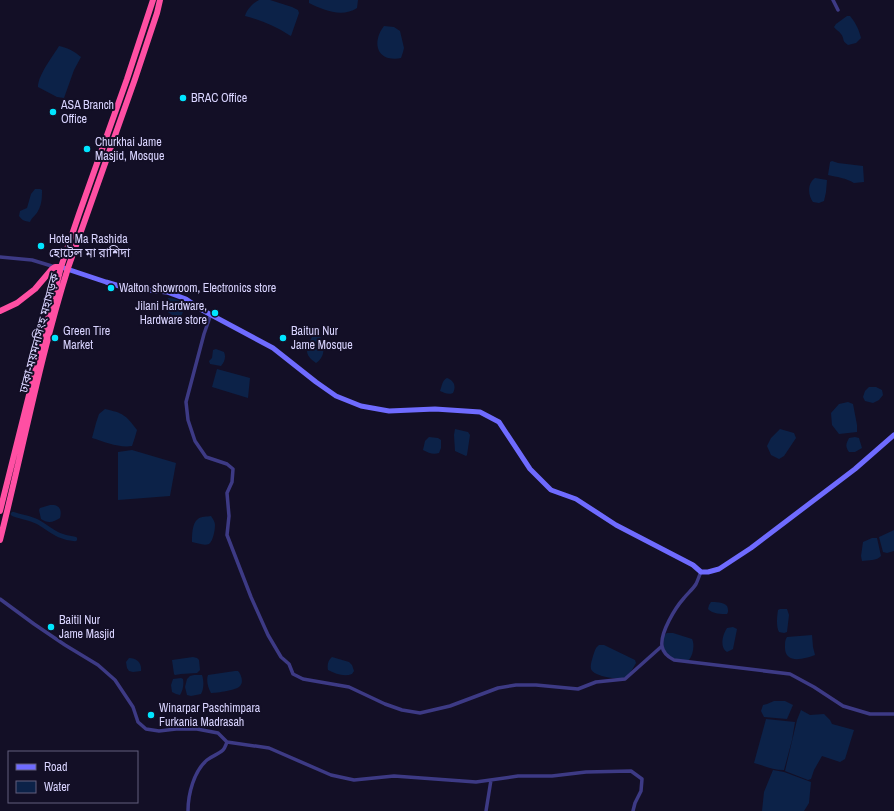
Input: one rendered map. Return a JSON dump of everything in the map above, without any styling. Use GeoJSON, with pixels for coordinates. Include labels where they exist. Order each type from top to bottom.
{"type":"FeatureCollection","features":[{"type":"Feature","properties":{"kind":"highway"},"geometry":{"type":"LineString","coordinates":[[0,311],[17,303],[35,289],[54,267],[65,267],[79,214],[127,79],[153,0]]}},
{"type":"Feature","properties":{"kind":"highway","name":"ঢাকা-ময়মনসিংহ মহাসড়ক"},"geometry":{"type":"LineString","coordinates":[[0,511],[65,267],[134,79],[157,13],[160,0]]}},
{"type":"Feature","properties":{"kind":"highway","name":"ঢাকা-ময়মনসিংহ মহাসড়ক"},"geometry":{"type":"LineString","coordinates":[[0,540],[65,267]]}},
{"type":"Feature","properties":{"kind":"street"},"geometry":{"type":"LineString","coordinates":[[833,0],[838,10]]}},
{"type":"Feature","properties":{"kind":"street"},"geometry":{"type":"LineString","coordinates":[[0,257],[32,260],[54,267]]}},
{"type":"Feature","properties":{"kind":"street"},"geometry":{"type":"LineString","coordinates":[[65,267],[126,288],[167,292],[186,299],[273,348],[336,396],[361,406],[389,411],[435,409],[480,412],[499,422],[530,469],[551,490],[576,499],[616,525],[693,565],[701,572],[719,569],[751,548],[854,469],[894,435]]}},
{"type":"Feature","properties":{"kind":"street"},"geometry":{"type":"LineString","coordinates":[[211,314],[204,334],[186,402],[188,420],[195,441],[206,457],[227,464],[233,469],[232,482],[227,493],[229,516],[227,535],[251,597],[268,635],[281,656],[289,664],[293,674],[303,679],[349,687],[385,704],[402,710],[420,713],[450,706],[498,688],[516,685],[536,685],[578,689],[596,682],[625,679],[662,646]]}},
{"type":"Feature","properties":{"kind":"street"},"geometry":{"type":"LineString","coordinates":[[701,572],[696,584],[682,600],[667,624],[663,635],[662,646],[664,652],[669,658],[674,660],[790,674],[814,687],[842,706],[870,714],[894,714]]}},
{"type":"Feature","properties":{"kind":"street"},"geometry":{"type":"LineString","coordinates":[[0,599],[40,628],[98,664],[115,680],[134,707],[138,722],[146,729],[159,731],[197,729],[218,733],[227,742],[269,748],[331,775],[354,780],[394,776],[476,782],[518,776],[552,776],[586,772],[631,771],[642,779],[641,791],[635,802],[634,811]]}},
{"type":"Feature","properties":{"kind":"street"},"geometry":{"type":"LineString","coordinates":[[188,811],[192,783],[202,765],[208,759],[222,751],[227,742]]}},
{"type":"Feature","properties":{"kind":"street"},"geometry":{"type":"LineString","coordinates":[[486,811],[491,780]]}},
{"type":"Feature","properties":{"kind":"water"},"geometry":{"type":"Polygon","coordinates":[[[259,0],[270,0],[298,10],[299,13],[291,36],[257,19],[245,16],[250,6],[259,0]]]}},
{"type":"Feature","properties":{"kind":"water"},"geometry":{"type":"Polygon","coordinates":[[[309,0],[358,0],[357,8],[351,11],[339,13],[320,8],[309,3],[309,0]]]}},
{"type":"Feature","properties":{"kind":"water"},"geometry":{"type":"Polygon","coordinates":[[[847,16],[850,16],[854,21],[861,38],[856,43],[848,45],[834,27],[847,16]]]}},
{"type":"Feature","properties":{"kind":"water"},"geometry":{"type":"Polygon","coordinates":[[[384,26],[394,27],[400,31],[404,48],[401,58],[388,58],[383,56],[380,52],[377,44],[379,35],[384,26]]]}},
{"type":"Feature","properties":{"kind":"water"},"geometry":{"type":"Polygon","coordinates":[[[59,46],[71,50],[81,57],[74,70],[64,98],[57,97],[38,87],[43,71],[59,46]]]}},
{"type":"Feature","properties":{"kind":"water"},"geometry":{"type":"Polygon","coordinates":[[[832,161],[863,166],[864,182],[854,183],[828,175],[830,162],[832,161]]]}},
{"type":"Feature","properties":{"kind":"water"},"geometry":{"type":"Polygon","coordinates":[[[815,178],[827,180],[824,201],[819,203],[813,202],[809,193],[812,180],[815,178]]]}},
{"type":"Feature","properties":{"kind":"water"},"geometry":{"type":"Polygon","coordinates":[[[35,189],[42,190],[42,198],[37,212],[30,222],[19,216],[20,211],[27,208],[31,194],[35,189]]]}},
{"type":"Feature","properties":{"kind":"water"},"geometry":{"type":"Polygon","coordinates":[[[168,298],[177,299],[183,305],[184,310],[180,317],[172,315],[165,310],[168,298]]]}},
{"type":"Feature","properties":{"kind":"water"},"geometry":{"type":"Polygon","coordinates":[[[313,335],[319,335],[324,350],[322,357],[316,363],[307,354],[307,347],[313,335]]]}},
{"type":"Feature","properties":{"kind":"water"},"geometry":{"type":"Polygon","coordinates":[[[216,349],[224,352],[225,354],[224,361],[221,366],[210,364],[209,361],[212,358],[213,350],[216,349]]]}},
{"type":"Feature","properties":{"kind":"water"},"geometry":{"type":"Polygon","coordinates":[[[217,369],[250,378],[248,398],[212,387],[217,369]]]}},
{"type":"Feature","properties":{"kind":"water"},"geometry":{"type":"Polygon","coordinates":[[[447,378],[454,384],[453,393],[448,394],[440,391],[443,382],[447,378]]]}},
{"type":"Feature","properties":{"kind":"water"},"geometry":{"type":"Polygon","coordinates":[[[869,387],[876,387],[882,390],[883,395],[879,400],[873,403],[865,401],[863,397],[865,391],[869,387]]]}},
{"type":"Feature","properties":{"kind":"water"},"geometry":{"type":"Polygon","coordinates":[[[848,402],[853,404],[857,432],[839,434],[832,425],[831,413],[839,404],[848,402]]]}},
{"type":"Feature","properties":{"kind":"water"},"geometry":{"type":"Polygon","coordinates":[[[105,409],[124,415],[137,430],[132,446],[107,443],[92,438],[99,414],[105,409]]]}},
{"type":"Feature","properties":{"kind":"water"},"geometry":{"type":"Polygon","coordinates":[[[455,429],[468,432],[470,435],[466,456],[455,451],[455,429]]]}},
{"type":"Feature","properties":{"kind":"water"},"geometry":{"type":"Polygon","coordinates":[[[780,429],[794,433],[796,438],[784,456],[779,459],[771,455],[767,446],[771,438],[780,429]]]}},
{"type":"Feature","properties":{"kind":"water"},"geometry":{"type":"Polygon","coordinates":[[[429,437],[438,438],[441,440],[441,448],[439,453],[435,454],[423,450],[425,441],[429,437]]]}},
{"type":"Feature","properties":{"kind":"water"},"geometry":{"type":"Polygon","coordinates":[[[849,438],[859,438],[862,448],[855,452],[849,452],[846,447],[847,442],[849,438]]]}},
{"type":"Feature","properties":{"kind":"water"},"geometry":{"type":"Polygon","coordinates":[[[132,450],[176,463],[170,496],[118,500],[118,452],[132,450]]]}},
{"type":"Feature","properties":{"kind":"water"},"geometry":{"type":"Polygon","coordinates":[[[56,505],[60,508],[60,518],[49,522],[44,521],[41,519],[39,510],[40,508],[56,505]]]}},
{"type":"Feature","properties":{"kind":"water"},"geometry":{"type":"Polygon","coordinates":[[[211,516],[215,525],[215,530],[210,543],[205,545],[192,542],[193,529],[196,521],[201,517],[211,516]]]}},
{"type":"Feature","properties":{"kind":"water"},"geometry":{"type":"Polygon","coordinates":[[[894,530],[894,551],[887,553],[883,552],[879,537],[894,530]]]}},
{"type":"Feature","properties":{"kind":"water"},"geometry":{"type":"Polygon","coordinates":[[[872,538],[877,538],[881,556],[875,560],[862,561],[861,556],[863,542],[872,538]]]}},
{"type":"Feature","properties":{"kind":"water"},"geometry":{"type":"Polygon","coordinates":[[[711,602],[719,602],[726,605],[728,609],[727,614],[710,611],[708,609],[711,602]]]}},
{"type":"Feature","properties":{"kind":"water"},"geometry":{"type":"Polygon","coordinates":[[[787,609],[789,615],[787,632],[784,633],[779,632],[777,627],[778,610],[787,609]]]}},
{"type":"Feature","properties":{"kind":"water"},"geometry":{"type":"Polygon","coordinates":[[[733,627],[737,629],[733,649],[727,652],[722,644],[723,637],[727,628],[733,627]]]}},
{"type":"Feature","properties":{"kind":"water"},"geometry":{"type":"Polygon","coordinates":[[[667,633],[673,633],[692,639],[693,650],[689,660],[683,661],[667,654],[663,645],[664,635],[667,633]]]}},
{"type":"Feature","properties":{"kind":"water"},"geometry":{"type":"Polygon","coordinates":[[[812,635],[815,655],[800,659],[791,658],[788,656],[785,646],[787,637],[812,635]]]}},
{"type":"Feature","properties":{"kind":"water"},"geometry":{"type":"Polygon","coordinates":[[[599,645],[604,645],[635,660],[636,663],[628,676],[624,678],[611,678],[596,674],[591,669],[591,662],[595,650],[599,645]]]}},
{"type":"Feature","properties":{"kind":"water"},"geometry":{"type":"Polygon","coordinates":[[[193,657],[199,660],[200,670],[197,673],[174,674],[172,660],[193,657]]]}},
{"type":"Feature","properties":{"kind":"water"},"geometry":{"type":"Polygon","coordinates":[[[332,657],[349,662],[354,671],[352,674],[340,675],[328,670],[328,663],[332,657]]]}},
{"type":"Feature","properties":{"kind":"water"},"geometry":{"type":"Polygon","coordinates":[[[129,658],[138,662],[141,666],[141,671],[129,671],[126,662],[129,658]]]}},
{"type":"Feature","properties":{"kind":"water"},"geometry":{"type":"Polygon","coordinates":[[[238,671],[241,676],[242,682],[240,686],[231,690],[211,693],[207,679],[208,675],[238,671]]]}},
{"type":"Feature","properties":{"kind":"water"},"geometry":{"type":"Polygon","coordinates":[[[194,675],[202,675],[203,687],[201,694],[191,696],[187,695],[185,687],[187,679],[194,675]]]}},
{"type":"Feature","properties":{"kind":"water"},"geometry":{"type":"Polygon","coordinates":[[[173,679],[183,679],[183,685],[180,695],[172,692],[171,685],[173,679]]]}},
{"type":"Feature","properties":{"kind":"water"},"geometry":{"type":"Polygon","coordinates":[[[774,701],[785,701],[793,705],[787,719],[764,717],[761,711],[763,705],[774,701]]]}},
{"type":"Feature","properties":{"kind":"water"},"geometry":{"type":"Polygon","coordinates":[[[801,710],[810,715],[824,714],[832,724],[854,730],[845,759],[840,762],[822,756],[811,779],[808,780],[785,771],[797,720],[801,710]]]}},
{"type":"Feature","properties":{"kind":"water"},"geometry":{"type":"Polygon","coordinates":[[[766,719],[795,722],[784,770],[773,769],[754,763],[766,719]]]}},
{"type":"Feature","properties":{"kind":"water"},"geometry":{"type":"Polygon","coordinates":[[[773,770],[784,772],[811,782],[809,803],[804,811],[762,811],[764,792],[773,770]]]}},
{"type":"Feature","properties":{"kind":"waterway"},"geometry":{"type":"LineString","coordinates":[[13,514],[35,521],[59,535],[75,539]]}},
{"type":"Feature","properties":{"kind":"place","name":"BRAC Office"},"geometry":{"type":"Point","coordinates":[183,98]}},
{"type":"Feature","properties":{"kind":"place","name":"ASA Branch Office"},"geometry":{"type":"Point","coordinates":[53,112]}},
{"type":"Feature","properties":{"kind":"place","name":"Churkhai Jame Masjid, Mosque"},"geometry":{"type":"Point","coordinates":[87,149]}},
{"type":"Feature","properties":{"kind":"place","name":"Hotel Ma Rashida হোটেল মা রাশিদা"},"geometry":{"type":"Point","coordinates":[41,246]}},
{"type":"Feature","properties":{"kind":"place","name":"Walton showroom, Electronics store"},"geometry":{"type":"Point","coordinates":[111,288]}},
{"type":"Feature","properties":{"kind":"place","name":"Jilani Hardware, Hardware store"},"geometry":{"type":"Point","coordinates":[215,313]}},
{"type":"Feature","properties":{"kind":"place","name":"Green Tire Market"},"geometry":{"type":"Point","coordinates":[55,338]}},
{"type":"Feature","properties":{"kind":"place","name":"Baitun Nur Jame Mosque"},"geometry":{"type":"Point","coordinates":[283,338]}},
{"type":"Feature","properties":{"kind":"place","name":"Baitil Nur Jame Masjid"},"geometry":{"type":"Point","coordinates":[51,627]}},
{"type":"Feature","properties":{"kind":"place","name":"Winarpar Paschimpara Furkania Madrasah"},"geometry":{"type":"Point","coordinates":[151,715]}}]}
